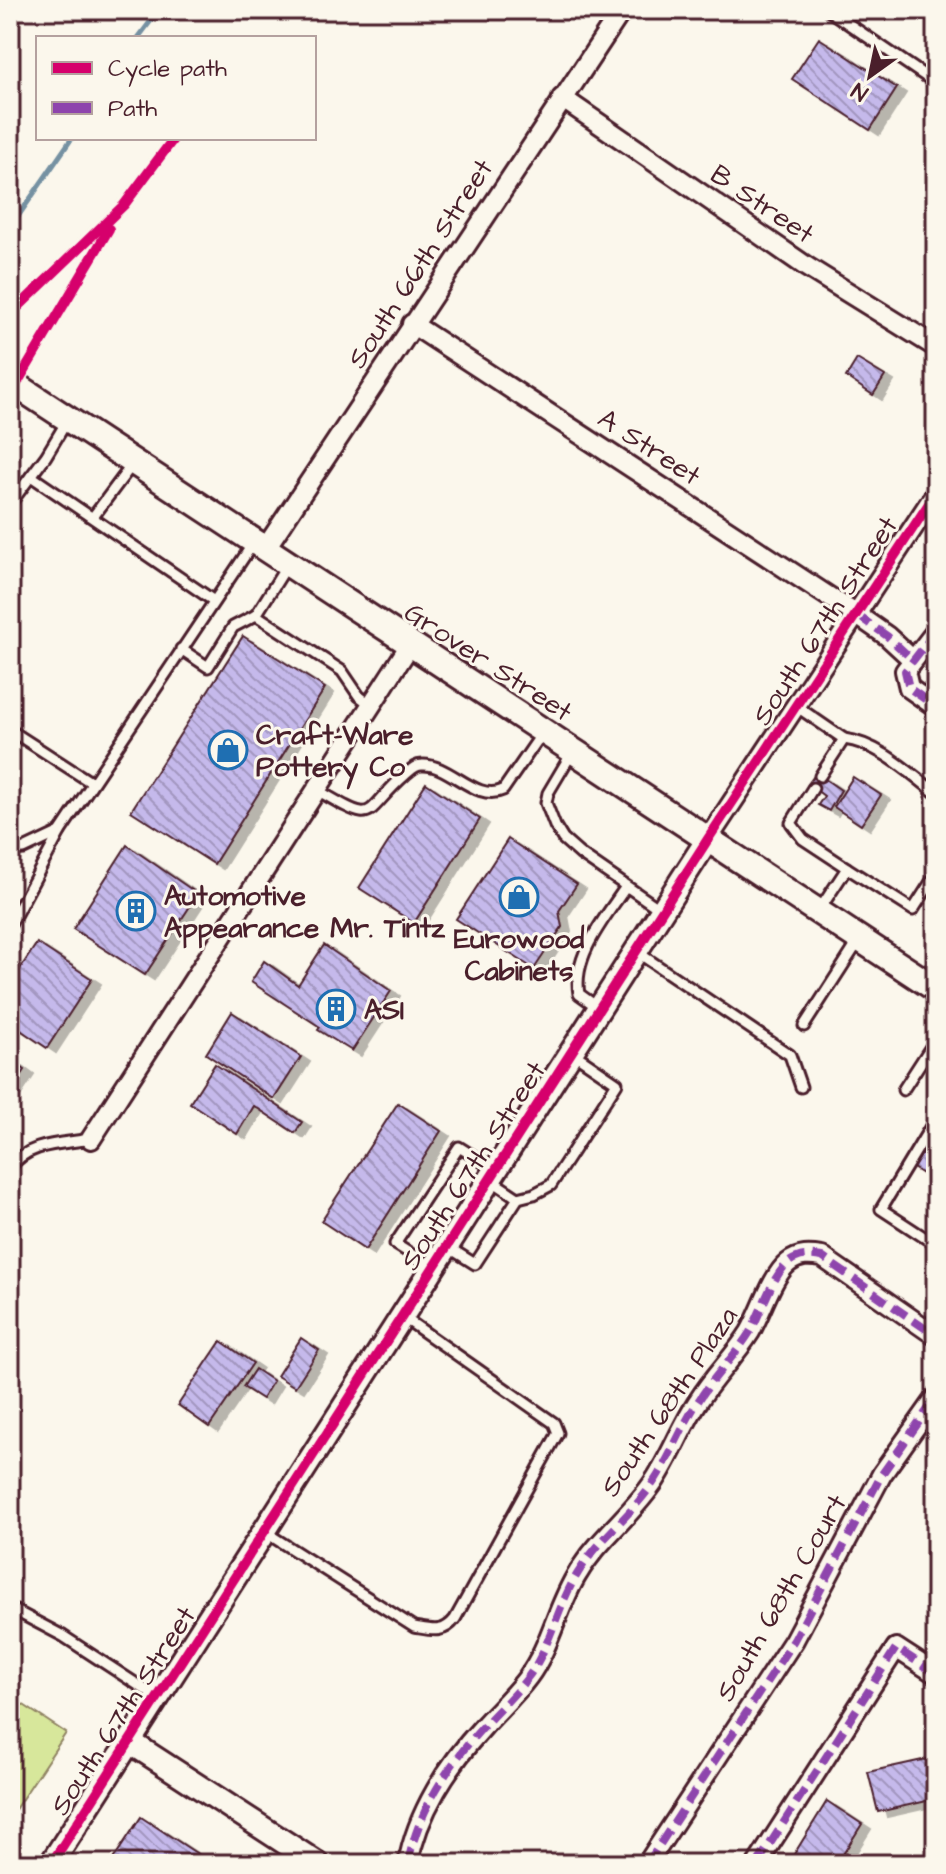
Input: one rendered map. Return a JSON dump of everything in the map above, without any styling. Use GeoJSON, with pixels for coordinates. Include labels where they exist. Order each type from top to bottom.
{"type":"FeatureCollection","features":[{"type":"Feature","properties":{"kind":"main road","name":"Grover Street"},"geometry":{"type":"LineString","coordinates":[[10,381],[936,989]]}},
{"type":"Feature","properties":{"kind":"street","name":"South 66th Street"},"geometry":{"type":"LineString","coordinates":[[260,545],[622,10]]}},
{"type":"Feature","properties":{"kind":"street","name":"B Street"},"geometry":{"type":"LineString","coordinates":[[562,98],[794,258],[936,347]]}},
{"type":"Feature","properties":{"kind":"street","name":"A Street"},"geometry":{"type":"LineString","coordinates":[[412,324],[857,615],[887,636],[913,660]]}},
{"type":"Feature","properties":{"kind":"street","name":"South 67th Street"},"geometry":{"type":"LineString","coordinates":[[51,1864],[708,839],[936,493]]}},
{"type":"Feature","properties":{"kind":"street"},"geometry":{"type":"LineString","coordinates":[[936,631],[905,671],[909,688],[936,707]]}},
{"type":"Feature","properties":{"kind":"street"},"geometry":{"type":"LineString","coordinates":[[91,1139],[410,645]]}},
{"type":"Feature","properties":{"kind":"street","name":"South 68th Plaza"},"geometry":{"type":"LineString","coordinates":[[408,1864],[416,1832],[443,1779],[469,1744],[529,1676],[578,1572],[654,1482],[698,1401],[749,1333],[782,1269],[790,1261],[801,1255],[822,1257],[936,1336]]}},
{"type":"Feature","properties":{"kind":"street","name":"South 68th Court"},"geometry":{"type":"LineString","coordinates":[[647,1864],[794,1640],[882,1474],[936,1398]]}},
{"type":"Feature","properties":{"kind":"street"},"geometry":{"type":"LineString","coordinates":[[757,1864],[896,1648],[936,1674]]}},
{"type":"Feature","properties":{"kind":"street"},"geometry":{"type":"LineString","coordinates":[[130,1742],[318,1864]]}},
{"type":"Feature","properties":{"kind":"lane"},"geometry":{"type":"LineString","coordinates":[[828,10],[931,80]]}},
{"type":"Feature","properties":{"kind":"lane"},"geometry":{"type":"LineString","coordinates":[[10,504],[68,419]]}},
{"type":"Feature","properties":{"kind":"lane"},"geometry":{"type":"LineString","coordinates":[[93,517],[134,462]]}},
{"type":"Feature","properties":{"kind":"lane"},"geometry":{"type":"LineString","coordinates":[[31,476],[214,601]]}},
{"type":"Feature","properties":{"kind":"lane"},"geometry":{"type":"LineString","coordinates":[[10,925],[60,832],[92,783],[214,601],[260,545]]}},
{"type":"Feature","properties":{"kind":"lane"},"geometry":{"type":"LineString","coordinates":[[181,649],[208,667],[233,627],[256,615],[288,564]]}},
{"type":"Feature","properties":{"kind":"lane"},"geometry":{"type":"LineString","coordinates":[[256,615],[342,671],[359,696],[371,705]]}},
{"type":"Feature","properties":{"kind":"lane"},"geometry":{"type":"LineString","coordinates":[[796,706],[844,739],[862,743],[936,793]]}},
{"type":"Feature","properties":{"kind":"lane"},"geometry":{"type":"LineString","coordinates":[[10,730],[92,783]]}},
{"type":"Feature","properties":{"kind":"lane"},"geometry":{"type":"LineString","coordinates":[[317,790],[355,812],[366,813],[374,809],[416,766],[422,764],[433,766],[486,792],[497,793],[503,790],[543,732]]}},
{"type":"Feature","properties":{"kind":"lane"},"geometry":{"type":"LineString","coordinates":[[820,776],[844,739]]}},
{"type":"Feature","properties":{"kind":"lane"},"geometry":{"type":"LineString","coordinates":[[573,751],[548,793],[546,803],[563,839],[613,875],[625,888],[663,912]]}},
{"type":"Feature","properties":{"kind":"lane"},"geometry":{"type":"LineString","coordinates":[[813,788],[791,823],[803,839],[913,910],[936,874]]}},
{"type":"Feature","properties":{"kind":"lane"},"geometry":{"type":"LineString","coordinates":[[10,850],[24,849],[60,832]]}},
{"type":"Feature","properties":{"kind":"lane"},"geometry":{"type":"LineString","coordinates":[[818,912],[847,868]]}},
{"type":"Feature","properties":{"kind":"lane"},"geometry":{"type":"LineString","coordinates":[[601,1009],[579,994],[579,967],[602,922],[625,888]]}},
{"type":"Feature","properties":{"kind":"lane"},"geometry":{"type":"LineString","coordinates":[[804,1026],[860,939]]}},
{"type":"Feature","properties":{"kind":"lane"},"geometry":{"type":"LineString","coordinates":[[637,952],[790,1055],[801,1087]]}},
{"type":"Feature","properties":{"kind":"lane"},"geometry":{"type":"LineString","coordinates":[[903,1090],[936,1039]]}},
{"type":"Feature","properties":{"kind":"lane"},"geometry":{"type":"LineString","coordinates":[[448,1247],[475,1264],[518,1198],[551,1185],[617,1083],[573,1053]]}},
{"type":"Feature","properties":{"kind":"lane"},"geometry":{"type":"LineString","coordinates":[[936,1118],[881,1209],[936,1245]]}},
{"type":"Feature","properties":{"kind":"lane"},"geometry":{"type":"LineString","coordinates":[[10,1168],[18,1156],[33,1148],[91,1139]]}},
{"type":"Feature","properties":{"kind":"lane"},"geometry":{"type":"LineString","coordinates":[[434,1269],[395,1244],[459,1147],[518,1198]]}},
{"type":"Feature","properties":{"kind":"lane"},"geometry":{"type":"LineString","coordinates":[[265,1532],[414,1627],[440,1631],[449,1627],[455,1619],[558,1433],[554,1423],[403,1317]]}},
{"type":"Feature","properties":{"kind":"lane"},"geometry":{"type":"LineString","coordinates":[[936,1573],[936,1588]]}},
{"type":"Feature","properties":{"kind":"lane"},"geometry":{"type":"LineString","coordinates":[[10,1608],[63,1636],[158,1698]]}},
{"type":"Feature","properties":{"kind":"green space"},"geometry":{"type":"Polygon","coordinates":[[[10,1696],[66,1733],[10,1817],[10,1696]]]}},
{"type":"Feature","properties":{"kind":"building"},"geometry":{"type":"Polygon","coordinates":[[[819,38],[897,88],[870,130],[792,79],[819,38]]]}},
{"type":"Feature","properties":{"kind":"building"},"geometry":{"type":"Polygon","coordinates":[[[857,359],[885,376],[873,395],[846,377],[857,359]]]}},
{"type":"Feature","properties":{"kind":"building","name":"Craft-Ware Pottery Co"},"geometry":{"type":"Polygon","coordinates":[[[243,636],[325,688],[214,864],[131,811],[243,636]]]}},
{"type":"Feature","properties":{"kind":"building"},"geometry":{"type":"Polygon","coordinates":[[[816,773],[841,790],[829,811],[818,805],[824,796],[808,784],[816,773]]]}},
{"type":"Feature","properties":{"kind":"building"},"geometry":{"type":"Polygon","coordinates":[[[853,777],[881,795],[861,825],[834,807],[853,777]]]}},
{"type":"Feature","properties":{"kind":"building"},"geometry":{"type":"Polygon","coordinates":[[[426,783],[480,819],[414,923],[359,888],[426,783]]]}},
{"type":"Feature","properties":{"kind":"building","name":"Eurowood Cabinets"},"geometry":{"type":"Polygon","coordinates":[[[508,839],[577,884],[559,911],[562,927],[534,969],[456,919],[508,839]]]}},
{"type":"Feature","properties":{"kind":"building","name":"Automotive Appearance Mr. Tintz"},"geometry":{"type":"Polygon","coordinates":[[[127,845],[198,894],[145,975],[73,929],[127,845]]]}},
{"type":"Feature","properties":{"kind":"building"},"geometry":{"type":"Polygon","coordinates":[[[37,943],[92,979],[47,1048],[10,1023],[10,984],[37,943]]]}},
{"type":"Feature","properties":{"kind":"building","name":"ASI"},"geometry":{"type":"Polygon","coordinates":[[[324,945],[391,991],[352,1051],[251,982],[264,961],[298,985],[324,945]]]}},
{"type":"Feature","properties":{"kind":"building"},"geometry":{"type":"Polygon","coordinates":[[[232,1012],[301,1057],[274,1099],[206,1054],[232,1012]]]}},
{"type":"Feature","properties":{"kind":"building"},"geometry":{"type":"Polygon","coordinates":[[[10,1059],[25,1070],[10,1093],[10,1059]]]}},
{"type":"Feature","properties":{"kind":"building"},"geometry":{"type":"Polygon","coordinates":[[[215,1064],[302,1122],[295,1133],[254,1106],[237,1134],[190,1103],[215,1064]]]}},
{"type":"Feature","properties":{"kind":"building"},"geometry":{"type":"Polygon","coordinates":[[[398,1103],[441,1131],[365,1250],[321,1221],[398,1103]]]}},
{"type":"Feature","properties":{"kind":"building"},"geometry":{"type":"Polygon","coordinates":[[[936,1131],[936,1183],[913,1168],[936,1131]]]}},
{"type":"Feature","properties":{"kind":"building"},"geometry":{"type":"Polygon","coordinates":[[[301,1338],[319,1350],[295,1387],[277,1376],[301,1338]]]}},
{"type":"Feature","properties":{"kind":"building"},"geometry":{"type":"Polygon","coordinates":[[[221,1341],[253,1363],[209,1427],[178,1405],[221,1341]]]}},
{"type":"Feature","properties":{"kind":"building"},"geometry":{"type":"Polygon","coordinates":[[[255,1369],[273,1381],[262,1399],[243,1387],[255,1369]]]}},
{"type":"Feature","properties":{"kind":"building"},"geometry":{"type":"Polygon","coordinates":[[[936,1757],[936,1799],[878,1812],[868,1772],[936,1757]]]}},
{"type":"Feature","properties":{"kind":"building"},"geometry":{"type":"Polygon","coordinates":[[[827,1801],[862,1824],[837,1864],[788,1864],[827,1801]]]}},
{"type":"Feature","properties":{"kind":"building"},"geometry":{"type":"Polygon","coordinates":[[[141,1817],[213,1864],[110,1864],[141,1817]]]}},
{"type":"Feature","properties":{"kind":"waterway"},"geometry":{"type":"LineString","coordinates":[[140,36],[159,10]]}},
{"type":"Feature","properties":{"kind":"waterway"},"geometry":{"type":"LineString","coordinates":[[10,228],[71,140]]}},
{"type":"Feature","properties":{"kind":"marked path"},"geometry":{"type":"LineString","coordinates":[[857,615],[887,636],[913,660]]}},
{"type":"Feature","properties":{"kind":"marked path"},"geometry":{"type":"LineString","coordinates":[[936,631],[905,671],[909,688],[936,707]]}},
{"type":"Feature","properties":{"kind":"marked path"},"geometry":{"type":"LineString","coordinates":[[408,1864],[426,1808],[446,1774],[536,1665],[586,1560],[655,1480],[705,1391],[750,1332],[782,1269],[796,1258],[822,1257],[936,1336]]}},
{"type":"Feature","properties":{"kind":"marked path"},"geometry":{"type":"LineString","coordinates":[[647,1864],[794,1640],[882,1474],[936,1398]]}},
{"type":"Feature","properties":{"kind":"marked path"},"geometry":{"type":"LineString","coordinates":[[757,1864],[896,1648],[936,1674]]}},
{"type":"Feature","properties":{"kind":"cycle path"},"geometry":{"type":"LineString","coordinates":[[10,315],[124,205],[173,140]]}},
{"type":"Feature","properties":{"kind":"cycle path"},"geometry":{"type":"LineString","coordinates":[[16,385],[109,229]]}},
{"type":"Feature","properties":{"kind":"cycle path"},"geometry":{"type":"LineString","coordinates":[[51,1864],[708,839],[936,493]]}},
{"type":"Feature","properties":{"kind":"place","name":"Craft-Ware Pottery Co"},"geometry":{"type":"Point","coordinates":[228,750]}},
{"type":"Feature","properties":{"kind":"place","name":"Eurowood Cabinets"},"geometry":{"type":"Point","coordinates":[519,897]}},
{"type":"Feature","properties":{"kind":"place","name":"Automotive Appearance Mr. Tintz"},"geometry":{"type":"Point","coordinates":[136,911]}},
{"type":"Feature","properties":{"kind":"place","name":"ASI"},"geometry":{"type":"Point","coordinates":[336,1009]}}]}
